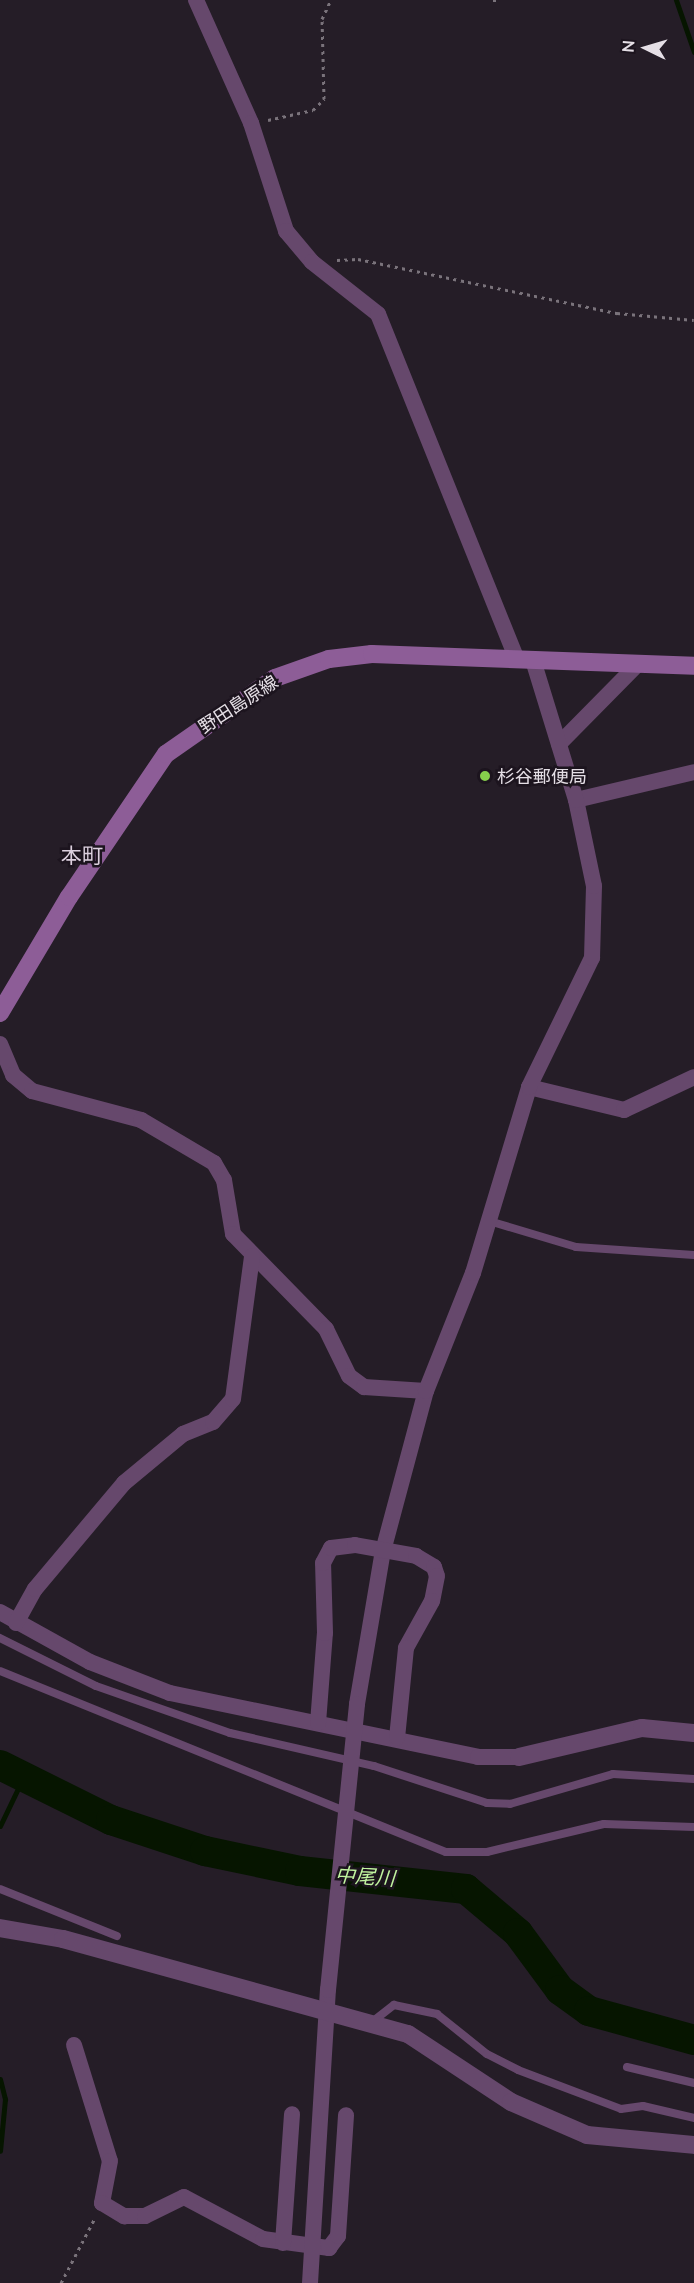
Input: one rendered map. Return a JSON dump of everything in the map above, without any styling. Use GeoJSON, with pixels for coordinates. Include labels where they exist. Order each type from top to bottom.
{"type":"FeatureCollection","features":[{"type":"Feature","properties":{"kind":"main road","name":"野田島原線"},"geometry":{"type":"LineString","coordinates":[[0,1013],[69,897],[166,754],[213,718],[275,678],[329,660],[372,654],[694,666]]}},
{"type":"Feature","properties":{"kind":"street"},"geometry":{"type":"LineString","coordinates":[[196,0],[251,123],[286,231],[312,262],[378,314],[559,744],[576,800],[594,886],[592,958],[529,1087],[489,1221],[426,1392],[383,1551],[357,1704],[327,1999],[310,2283]]}},
{"type":"Feature","properties":{"kind":"street"},"geometry":{"type":"LineString","coordinates":[[559,744],[638,664]]}},
{"type":"Feature","properties":{"kind":"street"},"geometry":{"type":"LineString","coordinates":[[576,800],[694,772]]}},
{"type":"Feature","properties":{"kind":"street"},"geometry":{"type":"LineString","coordinates":[[0,1044],[13,1075],[32,1091],[141,1120],[214,1163],[224,1179],[233,1234],[252,1256],[326,1329],[356,1382],[426,1392]]}},
{"type":"Feature","properties":{"kind":"street"},"geometry":{"type":"LineString","coordinates":[[529,1087],[624,1110],[694,1077]]}},
{"type":"Feature","properties":{"kind":"street"},"geometry":{"type":"LineString","coordinates":[[15,1623],[35,1589],[124,1483],[183,1434],[213,1422],[233,1399],[252,1256]]}},
{"type":"Feature","properties":{"kind":"street"},"geometry":{"type":"LineString","coordinates":[[318,1723],[325,1634],[322,1563],[338,1545],[383,1551],[426,1560],[437,1576],[432,1601],[406,1648],[396,1738]]}},
{"type":"Feature","properties":{"kind":"street"},"geometry":{"type":"LineString","coordinates":[[0,1612],[15,1623],[90,1662],[170,1693],[396,1738],[478,1757],[519,1757],[642,1728],[694,1733]]}},
{"type":"Feature","properties":{"kind":"street"},"geometry":{"type":"LineString","coordinates":[[0,1928],[63,1939],[327,1999],[372,2022],[434,2047],[496,2093],[571,2129],[601,2139],[694,2145]]}},
{"type":"Feature","properties":{"kind":"street"},"geometry":{"type":"LineString","coordinates":[[74,2045],[110,2161],[102,2203],[134,2218],[184,2197],[229,2225],[283,2242],[312,2248],[329,2248],[338,2236],[346,2115]]}},
{"type":"Feature","properties":{"kind":"street"},"geometry":{"type":"LineString","coordinates":[[283,2242],[292,2114]]}},
{"type":"Feature","properties":{"kind":"lane"},"geometry":{"type":"LineString","coordinates":[[489,1221],[576,1247],[694,1255]]}},
{"type":"Feature","properties":{"kind":"lane"},"geometry":{"type":"LineString","coordinates":[[0,1638],[96,1686],[230,1733],[374,1766],[487,1803],[510,1804],[613,1774],[694,1779]]}},
{"type":"Feature","properties":{"kind":"lane"},"geometry":{"type":"LineString","coordinates":[[0,1671],[446,1852],[487,1852],[604,1824],[694,1827]]}},
{"type":"Feature","properties":{"kind":"lane"},"geometry":{"type":"LineString","coordinates":[[0,1889],[117,1936]]}},
{"type":"Feature","properties":{"kind":"lane"},"geometry":{"type":"LineString","coordinates":[[372,2022],[394,2005],[437,2014],[487,2054],[518,2070],[621,2109],[643,2106],[694,2118]]}},
{"type":"Feature","properties":{"kind":"lane"},"geometry":{"type":"LineString","coordinates":[[627,2067],[694,2083]]}},
{"type":"Feature","properties":{"kind":"path"},"geometry":{"type":"LineString","coordinates":[[251,123],[320,107],[322,19],[331,0]]}},
{"type":"Feature","properties":{"kind":"path"},"geometry":{"type":"LineString","coordinates":[[492,0],[500,0]]}},
{"type":"Feature","properties":{"kind":"path"},"geometry":{"type":"LineString","coordinates":[[312,262],[358,259],[617,313],[694,320]]}},
{"type":"Feature","properties":{"kind":"path"},"geometry":{"type":"LineString","coordinates":[[62,2283],[102,2203]]}},
{"type":"Feature","properties":{"kind":"waterway"},"geometry":{"type":"LineString","coordinates":[[676,0],[694,52]]}},
{"type":"Feature","properties":{"kind":"waterway","name":"中尾川"},"geometry":{"type":"LineString","coordinates":[[0,1765],[111,1820],[205,1851],[300,1871],[466,1889],[518,1933],[560,1990],[589,2011],[694,2040]]}},
{"type":"Feature","properties":{"kind":"waterway"},"geometry":{"type":"LineString","coordinates":[[0,1826],[23,1778]]}},
{"type":"Feature","properties":{"kind":"waterway"},"geometry":{"type":"LineString","coordinates":[[0,2079],[5,2099],[0,2151]]}},
{"type":"Feature","properties":{"kind":"place","name":"杉谷郵便局"},"geometry":{"type":"Point","coordinates":[485,776]}},
{"type":"Feature","properties":{"kind":"district","name":"本町"},"geometry":{"type":"Point","coordinates":[82,855]}}]}
